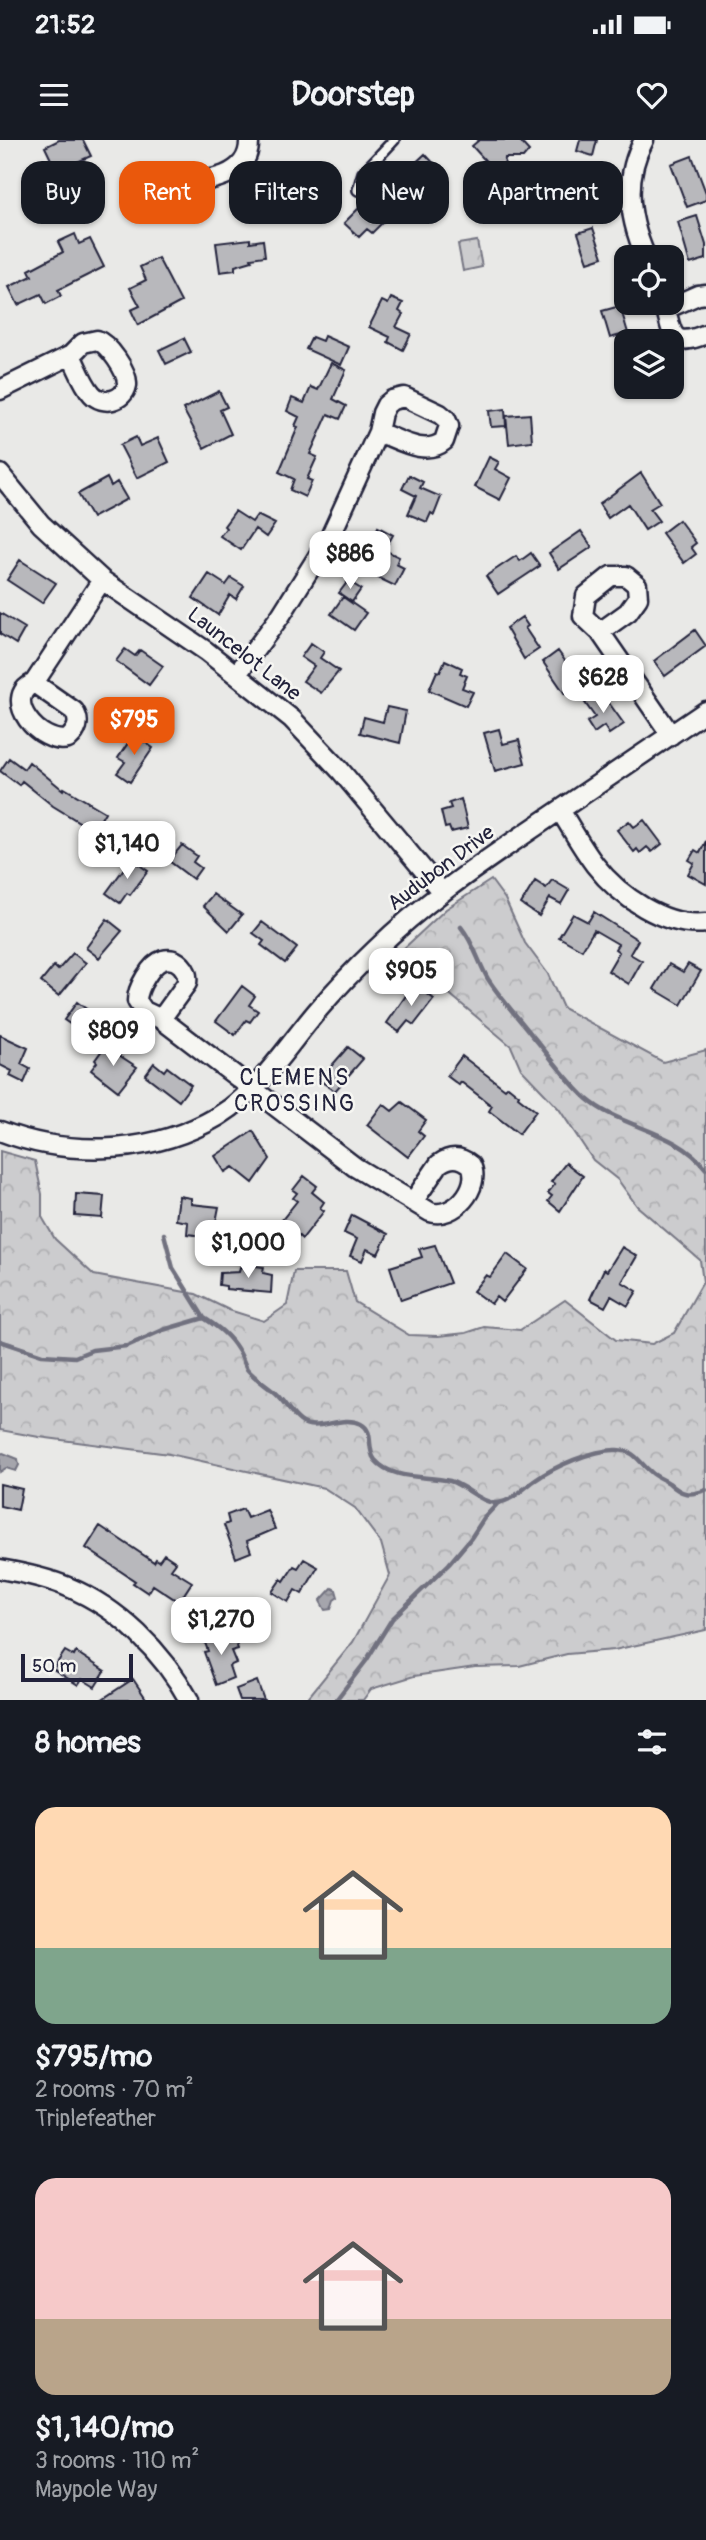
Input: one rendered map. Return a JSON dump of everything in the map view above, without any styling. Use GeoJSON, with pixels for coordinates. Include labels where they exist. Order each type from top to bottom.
{"type":"FeatureCollection","features":[{"type":"Feature","properties":{"kind":"street"},"geometry":{"type":"LineString","coordinates":[[642,245],[635,226],[629,187],[643,140]]}},
{"type":"Feature","properties":{"kind":"street"},"geometry":{"type":"LineString","coordinates":[[215,177],[229,173],[240,165],[249,146]]}},
{"type":"Feature","properties":{"kind":"street"},"geometry":{"type":"LineString","coordinates":[[684,300],[706,294]]}},
{"type":"Feature","properties":{"kind":"street"},"geometry":{"type":"LineString","coordinates":[[667,315],[670,329],[684,340],[692,340],[706,334]]}},
{"type":"Feature","properties":{"kind":"street"},"geometry":{"type":"LineString","coordinates":[[0,390],[71,355]]}},
{"type":"Feature","properties":{"kind":"street"},"geometry":{"type":"LineString","coordinates":[[237,674],[281,615],[330,537],[378,432]]}},
{"type":"Feature","properties":{"kind":"street","name":"Launcelot Lane"},"geometry":{"type":"LineString","coordinates":[[0,474],[41,524],[102,580],[237,674],[314,741],[441,891]]}},
{"type":"Feature","properties":{"kind":"street"},"geometry":{"type":"LineString","coordinates":[[34,683],[102,580]]}},
{"type":"Feature","properties":{"kind":"street"},"geometry":{"type":"LineString","coordinates":[[600,632],[671,735]]}},
{"type":"Feature","properties":{"kind":"street","name":"Audubon Drive"},"geometry":{"type":"LineString","coordinates":[[0,1131],[70,1147],[137,1146],[180,1134],[228,1112],[253,1090],[346,979],[375,949],[441,891],[706,711]]}},
{"type":"Feature","properties":{"kind":"street"},"geometry":{"type":"LineString","coordinates":[[560,810],[595,865],[619,891],[659,915],[679,921],[706,923]]}},
{"type":"Feature","properties":{"kind":"street"},"geometry":{"type":"LineString","coordinates":[[161,1020],[355,1167],[413,1202]]}},
{"type":"Feature","properties":{"kind":"street"},"geometry":{"type":"LineString","coordinates":[[0,1569],[56,1583],[96,1602],[127,1625],[158,1654],[177,1678],[189,1700]]}},
{"type":"Feature","properties":{"kind":"lane"},"geometry":{"type":"LineString","coordinates":[[374,161],[394,140]]}},
{"type":"Feature","properties":{"kind":"green space"},"geometry":{"type":"Polygon","coordinates":[[[477,241],[482,267],[463,271],[458,244],[477,241]]]}},
{"type":"Feature","properties":{"kind":"green space"},"geometry":{"type":"Polygon","coordinates":[[[491,880],[505,899],[525,943],[548,974],[563,1008],[663,1062],[706,1050],[706,1630],[614,1650],[567,1654],[519,1666],[475,1667],[414,1676],[371,1689],[363,1700],[306,1700],[353,1642],[390,1575],[381,1543],[355,1508],[324,1488],[169,1454],[0,1430],[0,1151],[35,1161],[42,1194],[42,1217],[55,1239],[94,1275],[196,1294],[229,1310],[264,1321],[287,1305],[294,1271],[346,1271],[355,1302],[409,1335],[438,1336],[466,1333],[484,1327],[520,1330],[565,1300],[616,1340],[652,1344],[674,1333],[703,1282],[700,1260],[637,1206],[618,1180],[593,1160],[559,1109],[521,1069],[511,1046],[400,952],[446,909],[491,880]]]}},
{"type":"Feature","properties":{"kind":"water"},"geometry":{"type":"Polygon","coordinates":[[[0,1454],[18,1459],[16,1471],[6,1468],[0,1472],[0,1454]]]}},
{"type":"Feature","properties":{"kind":"water"},"geometry":{"type":"Polygon","coordinates":[[[332,1588],[336,1590],[338,1597],[331,1609],[325,1610],[320,1601],[332,1588]]]}},
{"type":"Feature","properties":{"kind":"building"},"geometry":{"type":"Polygon","coordinates":[[[59,140],[83,140],[91,156],[79,161],[52,161],[45,147],[59,140]]]}},
{"type":"Feature","properties":{"kind":"building"},"geometry":{"type":"Polygon","coordinates":[[[479,140],[519,140],[529,151],[523,158],[486,161],[472,146],[479,140]]]}},
{"type":"Feature","properties":{"kind":"building"},"geometry":{"type":"Polygon","coordinates":[[[580,140],[597,140],[593,156],[577,151],[580,140]]]}},
{"type":"Feature","properties":{"kind":"building"},"geometry":{"type":"Polygon","coordinates":[[[425,154],[432,161],[417,161],[425,154]]]}},
{"type":"Feature","properties":{"kind":"building"},"geometry":{"type":"Polygon","coordinates":[[[692,156],[706,193],[706,200],[687,207],[671,164],[692,156]]]}},
{"type":"Feature","properties":{"kind":"building"},"geometry":{"type":"Polygon","coordinates":[[[356,211],[356,224],[381,224],[372,233],[367,229],[359,237],[344,223],[356,211]]]}},
{"type":"Feature","properties":{"kind":"building"},"geometry":{"type":"Polygon","coordinates":[[[697,216],[706,245],[706,259],[690,264],[678,222],[697,216]]]}},
{"type":"Feature","properties":{"kind":"building"},"geometry":{"type":"Polygon","coordinates":[[[593,228],[603,257],[588,262],[578,233],[593,228]]]}},
{"type":"Feature","properties":{"kind":"building"},"geometry":{"type":"Polygon","coordinates":[[[75,234],[79,244],[90,239],[104,267],[58,290],[61,296],[46,304],[41,294],[18,305],[9,287],[32,276],[29,270],[63,252],[58,242],[75,234]]]}},
{"type":"Feature","properties":{"kind":"building"},"geometry":{"type":"Polygon","coordinates":[[[250,239],[250,242],[263,240],[265,256],[251,258],[252,261],[235,266],[235,270],[220,272],[216,243],[250,239]]]}},
{"type":"Feature","properties":{"kind":"building"},"geometry":{"type":"Polygon","coordinates":[[[158,258],[181,302],[138,325],[131,310],[140,306],[130,288],[146,280],[140,267],[158,258]]]}},
{"type":"Feature","properties":{"kind":"building"},"geometry":{"type":"Polygon","coordinates":[[[391,298],[403,303],[399,311],[403,314],[396,327],[411,334],[403,350],[388,342],[390,337],[369,327],[382,301],[388,304],[391,298]]]}},
{"type":"Feature","properties":{"kind":"building"},"geometry":{"type":"Polygon","coordinates":[[[614,308],[614,315],[623,315],[627,329],[614,329],[614,337],[610,338],[602,311],[614,308]]]}},
{"type":"Feature","properties":{"kind":"building"},"geometry":{"type":"Polygon","coordinates":[[[324,336],[349,347],[341,365],[306,349],[312,337],[322,341],[324,336]]]}},
{"type":"Feature","properties":{"kind":"building"},"geometry":{"type":"Polygon","coordinates":[[[184,338],[191,352],[166,364],[159,350],[184,338]]]}},
{"type":"Feature","properties":{"kind":"building"},"geometry":{"type":"Polygon","coordinates":[[[331,363],[346,370],[333,399],[346,406],[340,419],[328,414],[310,454],[317,457],[307,479],[312,481],[305,497],[290,490],[294,479],[279,472],[298,427],[295,426],[299,417],[287,411],[292,398],[304,403],[311,387],[318,390],[331,363]]]}},
{"type":"Feature","properties":{"kind":"building"},"geometry":{"type":"Polygon","coordinates":[[[219,391],[227,407],[220,410],[231,434],[204,448],[183,409],[219,391]]]}},
{"type":"Feature","properties":{"kind":"building"},"geometry":{"type":"Polygon","coordinates":[[[505,409],[506,426],[491,427],[489,411],[505,409]]]}},
{"type":"Feature","properties":{"kind":"building"},"geometry":{"type":"Polygon","coordinates":[[[530,414],[532,441],[509,444],[506,416],[530,414]]]}},
{"type":"Feature","properties":{"kind":"building"},"geometry":{"type":"Polygon","coordinates":[[[136,437],[140,446],[158,438],[169,462],[137,478],[120,445],[136,437]]]}},
{"type":"Feature","properties":{"kind":"building"},"geometry":{"type":"Polygon","coordinates":[[[489,457],[499,462],[495,469],[511,478],[500,500],[475,487],[489,457]]]}},
{"type":"Feature","properties":{"kind":"building"},"geometry":{"type":"Polygon","coordinates":[[[641,473],[660,503],[650,509],[659,521],[645,530],[628,504],[608,518],[599,504],[641,473]]]}},
{"type":"Feature","properties":{"kind":"building"},"geometry":{"type":"Polygon","coordinates":[[[409,475],[423,482],[420,488],[441,497],[434,515],[431,513],[427,522],[408,514],[416,496],[402,489],[409,475]]]}},
{"type":"Feature","properties":{"kind":"building"},"geometry":{"type":"Polygon","coordinates":[[[107,478],[111,486],[117,482],[127,499],[92,518],[78,494],[107,478]]]}},
{"type":"Feature","properties":{"kind":"building"},"geometry":{"type":"Polygon","coordinates":[[[235,511],[252,522],[257,515],[275,524],[266,537],[255,529],[241,550],[220,536],[235,511]]]}},
{"type":"Feature","properties":{"kind":"building"},"geometry":{"type":"Polygon","coordinates":[[[679,520],[696,543],[691,547],[696,554],[684,563],[662,533],[679,520]]]}},
{"type":"Feature","properties":{"kind":"building"},"geometry":{"type":"Polygon","coordinates":[[[378,527],[393,535],[387,546],[373,539],[378,527]]]}},
{"type":"Feature","properties":{"kind":"building"},"geometry":{"type":"Polygon","coordinates":[[[581,531],[592,547],[559,569],[549,553],[581,531]]]}},
{"type":"Feature","properties":{"kind":"building"},"geometry":{"type":"Polygon","coordinates":[[[378,547],[399,557],[396,564],[404,568],[395,586],[366,572],[378,547]]]}},
{"type":"Feature","properties":{"kind":"building"},"geometry":{"type":"Polygon","coordinates":[[[531,553],[540,566],[498,594],[486,576],[516,556],[520,561],[531,553]]]}},
{"type":"Feature","properties":{"kind":"building"},"geometry":{"type":"Polygon","coordinates":[[[20,560],[56,583],[42,603],[7,580],[20,560]]]}},
{"type":"Feature","properties":{"kind":"building"},"geometry":{"type":"Polygon","coordinates":[[[209,574],[226,585],[231,578],[244,586],[236,599],[230,595],[218,615],[193,598],[209,574]]]}},
{"type":"Feature","properties":{"kind":"building"},"geometry":{"type":"Polygon","coordinates":[[[348,581],[361,589],[352,602],[339,593],[348,581]]]}},
{"type":"Feature","properties":{"kind":"building"},"geometry":{"type":"Polygon","coordinates":[[[343,597],[366,613],[354,630],[331,614],[343,597]]]}},
{"type":"Feature","properties":{"kind":"building"},"geometry":{"type":"Polygon","coordinates":[[[0,613],[25,628],[16,644],[0,634],[0,613]]]}},
{"type":"Feature","properties":{"kind":"building"},"geometry":{"type":"Polygon","coordinates":[[[522,617],[528,626],[525,628],[539,649],[524,659],[506,628],[522,617]]]}},
{"type":"Feature","properties":{"kind":"building"},"geometry":{"type":"Polygon","coordinates":[[[695,630],[706,646],[665,676],[654,661],[695,630]]]}},
{"type":"Feature","properties":{"kind":"building"},"geometry":{"type":"Polygon","coordinates":[[[311,643],[324,652],[320,658],[339,671],[321,693],[303,681],[314,666],[301,657],[311,643]]]}},
{"type":"Feature","properties":{"kind":"building"},"geometry":{"type":"Polygon","coordinates":[[[125,649],[135,656],[140,650],[163,666],[149,685],[116,661],[125,649]]]}},
{"type":"Feature","properties":{"kind":"building"},"geometry":{"type":"Polygon","coordinates":[[[558,651],[581,683],[565,694],[543,662],[558,651]]]}},
{"type":"Feature","properties":{"kind":"building"},"geometry":{"type":"Polygon","coordinates":[[[445,660],[462,668],[460,673],[467,676],[462,688],[473,692],[466,706],[429,690],[445,660]]]}},
{"type":"Feature","properties":{"kind":"building"},"geometry":{"type":"Polygon","coordinates":[[[601,692],[624,724],[609,734],[604,726],[594,733],[587,722],[595,717],[585,703],[601,692]]]}},
{"type":"Feature","properties":{"kind":"building"},"geometry":{"type":"Polygon","coordinates":[[[387,707],[406,711],[400,743],[360,733],[364,717],[383,722],[387,707]]]}},
{"type":"Feature","properties":{"kind":"building"},"geometry":{"type":"Polygon","coordinates":[[[499,729],[503,744],[519,740],[525,763],[495,771],[484,733],[499,729]]]}},
{"type":"Feature","properties":{"kind":"building"},"geometry":{"type":"Polygon","coordinates":[[[134,734],[153,748],[130,782],[117,773],[125,762],[118,758],[134,734]]]}},
{"type":"Feature","properties":{"kind":"building"},"geometry":{"type":"Polygon","coordinates":[[[9,758],[24,769],[29,762],[63,790],[64,788],[105,812],[94,831],[53,806],[22,781],[19,785],[0,771],[9,758]]]}},
{"type":"Feature","properties":{"kind":"building"},"geometry":{"type":"Polygon","coordinates":[[[461,799],[468,828],[451,832],[449,827],[445,828],[441,811],[451,808],[449,803],[461,799]]]}},
{"type":"Feature","properties":{"kind":"building"},"geometry":{"type":"Polygon","coordinates":[[[644,820],[662,844],[652,852],[647,847],[640,853],[637,849],[634,852],[617,830],[629,821],[634,827],[644,820]]]}},
{"type":"Feature","properties":{"kind":"building"},"geometry":{"type":"Polygon","coordinates":[[[706,841],[706,884],[688,874],[694,863],[689,860],[695,850],[700,853],[706,841]]]}},
{"type":"Feature","properties":{"kind":"building"},"geometry":{"type":"Polygon","coordinates":[[[182,845],[197,856],[193,862],[201,868],[193,879],[169,861],[182,845]]]}},
{"type":"Feature","properties":{"kind":"building"},"geometry":{"type":"Polygon","coordinates":[[[131,859],[148,871],[130,895],[127,893],[120,903],[106,893],[131,859]]]}},
{"type":"Feature","properties":{"kind":"building"},"geometry":{"type":"Polygon","coordinates":[[[552,880],[569,890],[561,904],[550,898],[539,916],[521,904],[535,881],[546,888],[552,880]]]}},
{"type":"Feature","properties":{"kind":"building"},"geometry":{"type":"Polygon","coordinates":[[[213,894],[242,915],[229,931],[203,906],[213,894]]]}},
{"type":"Feature","properties":{"kind":"building"},"geometry":{"type":"Polygon","coordinates":[[[594,912],[638,940],[630,954],[642,961],[629,984],[608,971],[619,952],[615,949],[618,944],[594,930],[582,950],[559,937],[573,914],[588,922],[594,912]]]}},
{"type":"Feature","properties":{"kind":"building"},"geometry":{"type":"Polygon","coordinates":[[[107,919],[122,931],[99,958],[86,948],[107,919]]]}},
{"type":"Feature","properties":{"kind":"building"},"geometry":{"type":"Polygon","coordinates":[[[262,922],[297,948],[285,963],[261,945],[264,941],[253,933],[262,922]]]}},
{"type":"Feature","properties":{"kind":"building"},"geometry":{"type":"Polygon","coordinates":[[[73,953],[86,963],[59,996],[41,982],[54,966],[58,970],[73,953]]]}},
{"type":"Feature","properties":{"kind":"building"},"geometry":{"type":"Polygon","coordinates":[[[669,964],[683,972],[688,964],[701,971],[681,1005],[654,989],[669,964]]]}},
{"type":"Feature","properties":{"kind":"building"},"geometry":{"type":"Polygon","coordinates":[[[414,984],[434,999],[414,1025],[408,1021],[399,1032],[387,1023],[414,984]]]}},
{"type":"Feature","properties":{"kind":"building"},"geometry":{"type":"Polygon","coordinates":[[[242,986],[255,996],[249,1005],[258,1011],[250,1022],[246,1020],[235,1035],[216,1021],[242,986]]]}},
{"type":"Feature","properties":{"kind":"building"},"geometry":{"type":"Polygon","coordinates":[[[77,1002],[97,1017],[94,1021],[104,1028],[95,1041],[64,1020],[77,1002]]]}},
{"type":"Feature","properties":{"kind":"building"},"geometry":{"type":"Polygon","coordinates":[[[0,1035],[28,1048],[21,1064],[30,1069],[24,1083],[10,1076],[12,1071],[0,1065],[0,1035]]]}},
{"type":"Feature","properties":{"kind":"building"},"geometry":{"type":"Polygon","coordinates":[[[105,1046],[137,1067],[118,1091],[91,1070],[105,1046]]]}},
{"type":"Feature","properties":{"kind":"building"},"geometry":{"type":"Polygon","coordinates":[[[348,1047],[363,1059],[335,1091],[319,1080],[348,1047]]]}},
{"type":"Feature","properties":{"kind":"building"},"geometry":{"type":"Polygon","coordinates":[[[462,1056],[505,1089],[508,1086],[536,1111],[519,1134],[489,1111],[492,1106],[461,1082],[459,1085],[447,1076],[462,1056]]]}},
{"type":"Feature","properties":{"kind":"building"},"geometry":{"type":"Polygon","coordinates":[[[154,1063],[164,1071],[167,1067],[191,1085],[179,1101],[145,1075],[154,1063]]]}},
{"type":"Feature","properties":{"kind":"building"},"geometry":{"type":"Polygon","coordinates":[[[402,1102],[426,1120],[418,1131],[424,1136],[408,1157],[367,1125],[383,1104],[392,1111],[402,1102]]]}},
{"type":"Feature","properties":{"kind":"building"},"geometry":{"type":"Polygon","coordinates":[[[253,1131],[270,1159],[253,1183],[233,1167],[225,1172],[215,1156],[253,1131]]]}},
{"type":"Feature","properties":{"kind":"building"},"geometry":{"type":"Polygon","coordinates":[[[566,1163],[583,1176],[560,1211],[548,1201],[552,1196],[548,1193],[555,1184],[551,1182],[566,1163]]]}},
{"type":"Feature","properties":{"kind":"building"},"geometry":{"type":"Polygon","coordinates":[[[304,1176],[317,1186],[312,1192],[324,1202],[320,1208],[324,1211],[302,1239],[282,1220],[297,1201],[293,1198],[297,1193],[293,1190],[304,1176]]]}},
{"type":"Feature","properties":{"kind":"building"},"geometry":{"type":"Polygon","coordinates":[[[76,1194],[104,1196],[102,1218],[75,1216],[76,1194]]]}},
{"type":"Feature","properties":{"kind":"building"},"geometry":{"type":"Polygon","coordinates":[[[179,1196],[191,1198],[191,1204],[219,1207],[213,1237],[187,1234],[188,1222],[176,1220],[179,1196]]]}},
{"type":"Feature","properties":{"kind":"building"},"geometry":{"type":"Polygon","coordinates":[[[352,1215],[388,1234],[378,1254],[367,1249],[362,1261],[350,1256],[357,1239],[344,1233],[352,1215]]]}},
{"type":"Feature","properties":{"kind":"building"},"geometry":{"type":"Polygon","coordinates":[[[435,1245],[450,1283],[401,1300],[390,1267],[422,1257],[419,1249],[435,1245]]]}},
{"type":"Feature","properties":{"kind":"building"},"geometry":{"type":"Polygon","coordinates":[[[622,1247],[637,1256],[622,1282],[637,1291],[628,1306],[611,1296],[605,1307],[590,1299],[604,1269],[607,1271],[622,1247]]]}},
{"type":"Feature","properties":{"kind":"building"},"geometry":{"type":"Polygon","coordinates":[[[507,1254],[527,1269],[502,1302],[496,1297],[491,1304],[473,1291],[486,1275],[490,1277],[507,1254]]]}},
{"type":"Feature","properties":{"kind":"building"},"geometry":{"type":"Polygon","coordinates":[[[240,1267],[264,1267],[263,1273],[272,1275],[271,1293],[226,1289],[226,1286],[219,1285],[220,1273],[239,1272],[240,1267]]]}},
{"type":"Feature","properties":{"kind":"building"},"geometry":{"type":"Polygon","coordinates":[[[0,1484],[22,1489],[18,1510],[0,1506],[0,1484]]]}},
{"type":"Feature","properties":{"kind":"building"},"geometry":{"type":"Polygon","coordinates":[[[243,1509],[247,1518],[267,1510],[275,1529],[247,1541],[251,1552],[236,1558],[224,1525],[229,1523],[227,1515],[243,1509]]]}},
{"type":"Feature","properties":{"kind":"building"},"geometry":{"type":"Polygon","coordinates":[[[100,1526],[154,1562],[156,1559],[159,1561],[164,1554],[176,1562],[171,1569],[192,1582],[179,1602],[153,1585],[148,1593],[86,1548],[100,1526]]]}},
{"type":"Feature","properties":{"kind":"building"},"geometry":{"type":"Polygon","coordinates":[[[304,1559],[318,1567],[302,1594],[295,1590],[288,1602],[272,1592],[281,1579],[284,1581],[294,1566],[298,1568],[304,1559]]]}},
{"type":"Feature","properties":{"kind":"building"},"geometry":{"type":"Polygon","coordinates":[[[224,1633],[227,1640],[234,1638],[238,1649],[231,1651],[236,1663],[229,1666],[233,1678],[216,1685],[204,1652],[208,1651],[204,1640],[224,1633]]]}},
{"type":"Feature","properties":{"kind":"building"},"geometry":{"type":"Polygon","coordinates":[[[65,1651],[74,1656],[76,1652],[105,1671],[95,1687],[82,1679],[78,1685],[53,1669],[65,1651]]]}},
{"type":"Feature","properties":{"kind":"building"},"geometry":{"type":"Polygon","coordinates":[[[133,1679],[147,1700],[101,1700],[133,1679]]]}},
{"type":"Feature","properties":{"kind":"building"},"geometry":{"type":"Polygon","coordinates":[[[257,1681],[264,1700],[240,1700],[236,1689],[257,1681]]]}},
{"type":"Feature","properties":{"kind":"waterway"},"geometry":{"type":"LineString","coordinates":[[461,927],[485,973],[503,1000],[579,1092],[601,1109],[680,1146],[706,1169]]}},
{"type":"Feature","properties":{"kind":"waterway"},"geometry":{"type":"LineString","coordinates":[[164,1234],[173,1268],[204,1318]]}},
{"type":"Feature","properties":{"kind":"waterway"},"geometry":{"type":"LineString","coordinates":[[0,1341],[42,1355],[75,1357],[92,1350],[127,1346],[163,1330],[204,1318],[227,1336],[253,1376],[278,1396],[300,1421],[313,1426],[345,1421],[361,1424],[368,1431],[372,1456],[382,1467],[391,1471],[450,1481],[486,1501],[498,1503],[513,1497],[563,1465],[597,1452],[617,1450],[633,1454],[653,1474],[682,1492],[690,1494],[706,1490]]}},
{"type":"Feature","properties":{"kind":"waterway"},"geometry":{"type":"LineString","coordinates":[[336,1700],[366,1661],[392,1619],[449,1564],[498,1503]]}},
{"type":"Feature","properties":{"kind":"district","name":"CLEMENS CROSSING"},"geometry":{"type":"Point","coordinates":[295,1090]}}]}
